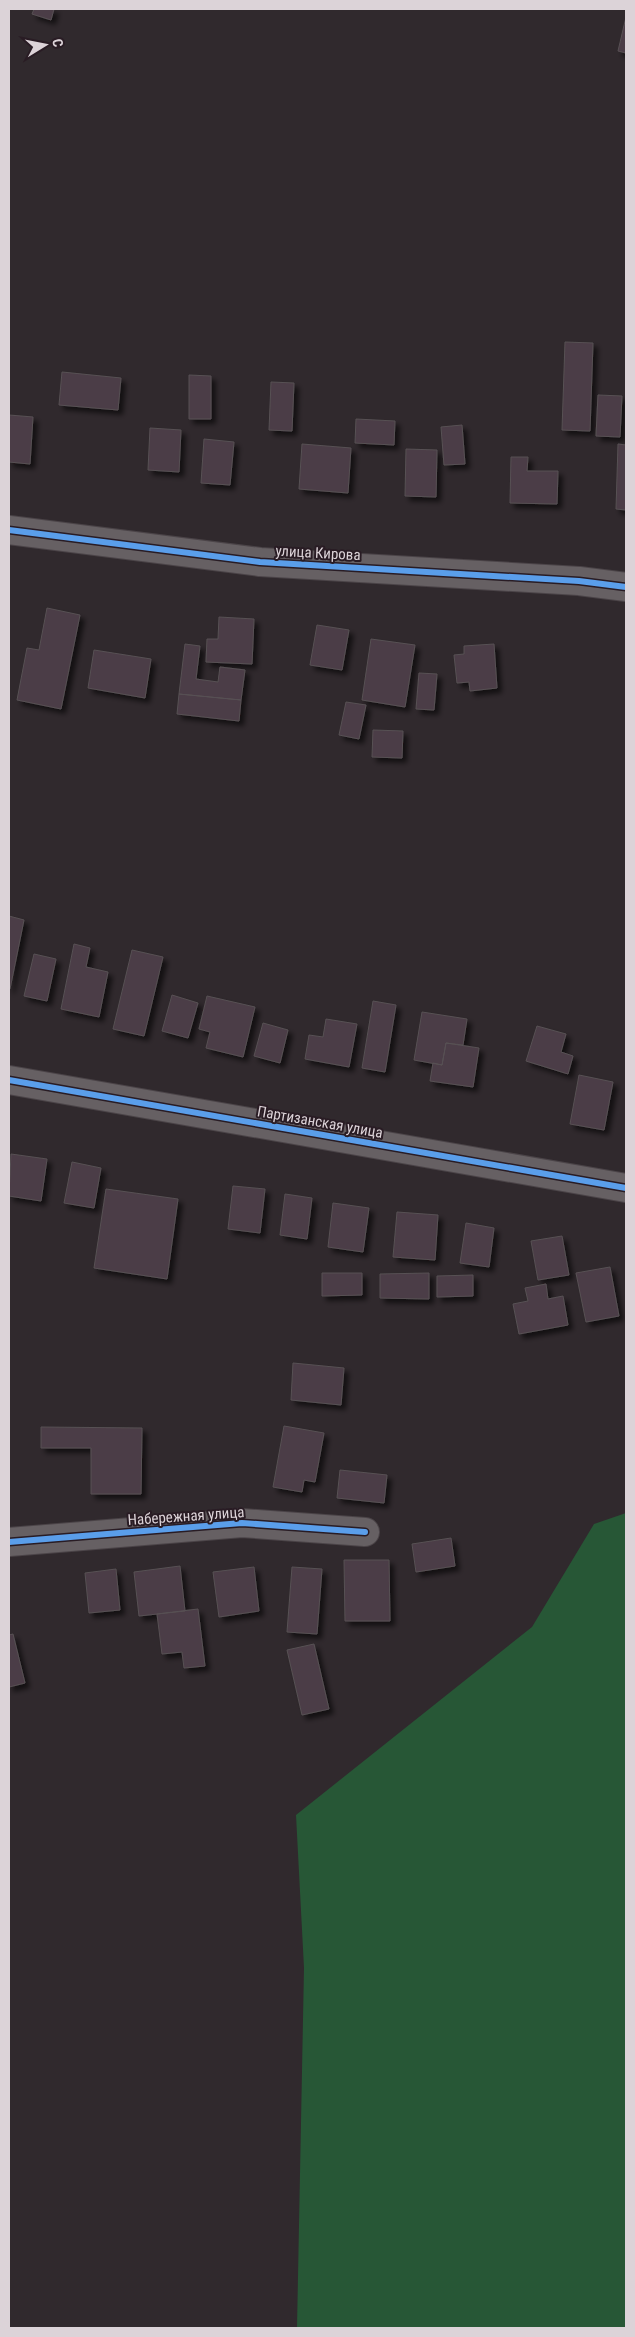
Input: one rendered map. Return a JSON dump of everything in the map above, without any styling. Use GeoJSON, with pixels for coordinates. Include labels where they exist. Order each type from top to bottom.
{"type":"FeatureCollection","features":[{"type":"Feature","properties":{"kind":"street","name":"улица Кирова"},"geometry":{"type":"LineString","coordinates":[[9,530],[260,562],[579,581],[626,587]]}},
{"type":"Feature","properties":{"kind":"street","name":"Партизанская улица"},"geometry":{"type":"LineString","coordinates":[[9,1080],[626,1188]]}},
{"type":"Feature","properties":{"kind":"street","name":"Набережная улица"},"geometry":{"type":"LineString","coordinates":[[9,1542],[242,1523],[365,1532]]}},
{"type":"Feature","properties":{"kind":"green space"},"geometry":{"type":"Polygon","coordinates":[[[626,1513],[626,2328],[297,2328],[304,1968],[296,1815],[532,1627],[594,1524],[626,1513]]]}},
{"type":"Feature","properties":{"kind":"building"},"geometry":{"type":"Polygon","coordinates":[[[34,9],[54,9],[51,20],[32,14],[34,9]]]}},
{"type":"Feature","properties":{"kind":"building"},"geometry":{"type":"Polygon","coordinates":[[[626,17],[626,53],[618,51],[626,17]]]}},
{"type":"Feature","properties":{"kind":"building"},"geometry":{"type":"Polygon","coordinates":[[[565,342],[593,343],[590,431],[562,430],[565,342]]]}},
{"type":"Feature","properties":{"kind":"building"},"geometry":{"type":"Polygon","coordinates":[[[62,372],[121,378],[118,410],[59,405],[62,372]]]}},
{"type":"Feature","properties":{"kind":"building"},"geometry":{"type":"Polygon","coordinates":[[[189,375],[211,376],[211,419],[189,419],[189,375]]]}},
{"type":"Feature","properties":{"kind":"building"},"geometry":{"type":"Polygon","coordinates":[[[271,382],[294,383],[292,431],[269,430],[271,382]]]}},
{"type":"Feature","properties":{"kind":"building"},"geometry":{"type":"Polygon","coordinates":[[[598,395],[622,396],[620,437],[596,436],[598,395]]]}},
{"type":"Feature","properties":{"kind":"building"},"geometry":{"type":"Polygon","coordinates":[[[9,415],[33,417],[30,464],[9,462],[9,415]]]}},
{"type":"Feature","properties":{"kind":"building"},"geometry":{"type":"Polygon","coordinates":[[[356,419],[395,421],[394,445],[355,443],[356,419]]]}},
{"type":"Feature","properties":{"kind":"building"},"geometry":{"type":"Polygon","coordinates":[[[462,425],[465,464],[444,465],[441,427],[462,425]]]}},
{"type":"Feature","properties":{"kind":"building"},"geometry":{"type":"Polygon","coordinates":[[[150,428],[181,430],[179,472],[148,470],[150,428]]]}},
{"type":"Feature","properties":{"kind":"building"},"geometry":{"type":"Polygon","coordinates":[[[204,439],[234,442],[230,485],[201,483],[204,439]]]}},
{"type":"Feature","properties":{"kind":"building"},"geometry":{"type":"Polygon","coordinates":[[[302,444],[351,448],[348,493],[299,489],[302,444]]]}},
{"type":"Feature","properties":{"kind":"building"},"geometry":{"type":"Polygon","coordinates":[[[618,444],[626,445],[626,510],[616,509],[618,444]]]}},
{"type":"Feature","properties":{"kind":"building"},"geometry":{"type":"Polygon","coordinates":[[[406,449],[437,450],[436,497],[405,496],[406,449]]]}},
{"type":"Feature","properties":{"kind":"building"},"geometry":{"type":"Polygon","coordinates":[[[511,457],[528,457],[527,471],[558,471],[557,504],[510,503],[511,457]]]}},
{"type":"Feature","properties":{"kind":"building"},"geometry":{"type":"Polygon","coordinates":[[[47,608],[80,615],[61,709],[17,700],[27,648],[39,650],[47,608]]]}},
{"type":"Feature","properties":{"kind":"building"},"geometry":{"type":"Polygon","coordinates":[[[219,617],[254,619],[252,664],[206,662],[207,639],[218,639],[219,617]]]}},
{"type":"Feature","properties":{"kind":"building"},"geometry":{"type":"Polygon","coordinates":[[[317,625],[349,630],[342,670],[310,665],[317,625]]]}},
{"type":"Feature","properties":{"kind":"building"},"geometry":{"type":"Polygon","coordinates":[[[371,639],[415,645],[405,707],[362,700],[371,639]]]}},
{"type":"Feature","properties":{"kind":"building"},"geometry":{"type":"Polygon","coordinates":[[[185,644],[200,646],[196,679],[218,682],[220,667],[245,670],[241,700],[179,694],[185,644]]]}},
{"type":"Feature","properties":{"kind":"building"},"geometry":{"type":"Polygon","coordinates":[[[494,644],[497,688],[470,691],[469,682],[457,683],[454,655],[464,654],[464,646],[494,644]]]}},
{"type":"Feature","properties":{"kind":"building"},"geometry":{"type":"Polygon","coordinates":[[[94,650],[151,659],[145,698],[88,688],[94,650]]]}},
{"type":"Feature","properties":{"kind":"building"},"geometry":{"type":"Polygon","coordinates":[[[419,673],[437,674],[434,710],[416,709],[419,673]]]}},
{"type":"Feature","properties":{"kind":"building"},"geometry":{"type":"Polygon","coordinates":[[[179,694],[241,700],[239,721],[177,714],[179,694]]]}},
{"type":"Feature","properties":{"kind":"building"},"geometry":{"type":"Polygon","coordinates":[[[346,702],[366,705],[359,739],[339,735],[346,702]]]}},
{"type":"Feature","properties":{"kind":"building"},"geometry":{"type":"Polygon","coordinates":[[[373,730],[403,731],[402,758],[372,757],[373,730]]]}},
{"type":"Feature","properties":{"kind":"building"},"geometry":{"type":"Polygon","coordinates":[[[9,916],[24,920],[10,989],[9,989],[9,916]]]}},
{"type":"Feature","properties":{"kind":"building"},"geometry":{"type":"Polygon","coordinates":[[[74,944],[90,948],[86,967],[108,972],[99,1017],[61,1009],[74,944]]]}},
{"type":"Feature","properties":{"kind":"building"},"geometry":{"type":"Polygon","coordinates":[[[132,950],[163,957],[144,1036],[113,1029],[132,950]]]}},
{"type":"Feature","properties":{"kind":"building"},"geometry":{"type":"Polygon","coordinates":[[[34,954],[56,959],[47,1001],[24,996],[34,954]]]}},
{"type":"Feature","properties":{"kind":"building"},"geometry":{"type":"Polygon","coordinates":[[[172,995],[198,1003],[188,1038],[162,1031],[172,995]]]}},
{"type":"Feature","properties":{"kind":"building"},"geometry":{"type":"Polygon","coordinates":[[[207,996],[255,1007],[243,1057],[206,1048],[210,1032],[199,1029],[207,996]]]}},
{"type":"Feature","properties":{"kind":"building"},"geometry":{"type":"Polygon","coordinates":[[[373,1001],[396,1005],[385,1072],[362,1068],[373,1001]]]}},
{"type":"Feature","properties":{"kind":"building"},"geometry":{"type":"Polygon","coordinates":[[[422,1012],[467,1019],[463,1045],[446,1043],[442,1065],[414,1060],[422,1012]]]}},
{"type":"Feature","properties":{"kind":"building"},"geometry":{"type":"Polygon","coordinates":[[[326,1019],[357,1024],[349,1067],[305,1059],[309,1035],[323,1037],[326,1019]]]}},
{"type":"Feature","properties":{"kind":"building"},"geometry":{"type":"Polygon","coordinates":[[[263,1023],[288,1030],[280,1063],[254,1056],[263,1023]]]}},
{"type":"Feature","properties":{"kind":"building"},"geometry":{"type":"Polygon","coordinates":[[[537,1026],[566,1034],[561,1052],[573,1056],[568,1074],[526,1061],[537,1026]]]}},
{"type":"Feature","properties":{"kind":"building"},"geometry":{"type":"Polygon","coordinates":[[[446,1043],[479,1048],[473,1087],[430,1081],[433,1063],[442,1065],[446,1043]]]}},
{"type":"Feature","properties":{"kind":"building"},"geometry":{"type":"Polygon","coordinates":[[[579,1075],[613,1082],[604,1130],[570,1124],[579,1075]]]}},
{"type":"Feature","properties":{"kind":"building"},"geometry":{"type":"Polygon","coordinates":[[[11,1154],[47,1159],[41,1201],[9,1196],[11,1154]]]}},
{"type":"Feature","properties":{"kind":"building"},"geometry":{"type":"Polygon","coordinates":[[[72,1162],[101,1168],[94,1208],[64,1203],[72,1162]]]}},
{"type":"Feature","properties":{"kind":"building"},"geometry":{"type":"Polygon","coordinates":[[[233,1186],[265,1189],[260,1233],[228,1229],[233,1186]]]}},
{"type":"Feature","properties":{"kind":"building"},"geometry":{"type":"Polygon","coordinates":[[[106,1189],[178,1199],[167,1279],[94,1268],[106,1189]]]}},
{"type":"Feature","properties":{"kind":"building"},"geometry":{"type":"Polygon","coordinates":[[[285,1194],[312,1198],[307,1239],[280,1235],[285,1194]]]}},
{"type":"Feature","properties":{"kind":"building"},"geometry":{"type":"Polygon","coordinates":[[[333,1203],[369,1208],[363,1252],[328,1247],[333,1203]]]}},
{"type":"Feature","properties":{"kind":"building"},"geometry":{"type":"Polygon","coordinates":[[[397,1212],[438,1215],[435,1260],[393,1257],[397,1212]]]}},
{"type":"Feature","properties":{"kind":"building"},"geometry":{"type":"Polygon","coordinates":[[[466,1223],[494,1228],[489,1267],[460,1263],[466,1223]]]}},
{"type":"Feature","properties":{"kind":"building"},"geometry":{"type":"Polygon","coordinates":[[[562,1236],[569,1275],[538,1280],[531,1241],[562,1236]]]}},
{"type":"Feature","properties":{"kind":"building"},"geometry":{"type":"Polygon","coordinates":[[[610,1267],[619,1316],[586,1322],[576,1273],[610,1267]]]}},
{"type":"Feature","properties":{"kind":"building"},"geometry":{"type":"Polygon","coordinates":[[[322,1273],[362,1273],[362,1295],[322,1296],[322,1273]]]}},
{"type":"Feature","properties":{"kind":"building"},"geometry":{"type":"Polygon","coordinates":[[[429,1273],[429,1299],[380,1298],[380,1274],[429,1273]]]}},
{"type":"Feature","properties":{"kind":"building"},"geometry":{"type":"Polygon","coordinates":[[[473,1275],[473,1296],[437,1297],[437,1276],[473,1275]]]}},
{"type":"Feature","properties":{"kind":"building"},"geometry":{"type":"Polygon","coordinates":[[[546,1284],[548,1299],[563,1296],[568,1325],[519,1334],[513,1304],[528,1301],[525,1288],[546,1284]]]}},
{"type":"Feature","properties":{"kind":"building"},"geometry":{"type":"Polygon","coordinates":[[[293,1363],[344,1368],[341,1405],[291,1400],[293,1363]]]}},
{"type":"Feature","properties":{"kind":"building"},"geometry":{"type":"Polygon","coordinates":[[[284,1426],[324,1433],[315,1482],[304,1480],[302,1492],[273,1487],[284,1426]]]}},
{"type":"Feature","properties":{"kind":"building"},"geometry":{"type":"Polygon","coordinates":[[[41,1427],[142,1428],[141,1494],[91,1494],[91,1448],[41,1448],[41,1427]]]}},
{"type":"Feature","properties":{"kind":"building"},"geometry":{"type":"Polygon","coordinates":[[[340,1470],[387,1475],[384,1503],[337,1498],[340,1470]]]}},
{"type":"Feature","properties":{"kind":"building"},"geometry":{"type":"Polygon","coordinates":[[[451,1538],[455,1566],[416,1572],[412,1544],[451,1538]]]}},
{"type":"Feature","properties":{"kind":"building"},"geometry":{"type":"Polygon","coordinates":[[[344,1560],[389,1560],[390,1621],[345,1621],[344,1560]]]}},
{"type":"Feature","properties":{"kind":"building"},"geometry":{"type":"Polygon","coordinates":[[[180,1566],[185,1611],[139,1616],[134,1572],[180,1566]]]}},
{"type":"Feature","properties":{"kind":"building"},"geometry":{"type":"Polygon","coordinates":[[[254,1567],[259,1611],[219,1617],[213,1572],[254,1567]]]}},
{"type":"Feature","properties":{"kind":"building"},"geometry":{"type":"Polygon","coordinates":[[[292,1567],[322,1569],[317,1634],[287,1632],[292,1567]]]}},
{"type":"Feature","properties":{"kind":"building"},"geometry":{"type":"Polygon","coordinates":[[[116,1569],[120,1610],[89,1613],[85,1573],[116,1569]]]}},
{"type":"Feature","properties":{"kind":"building"},"geometry":{"type":"Polygon","coordinates":[[[198,1609],[205,1666],[184,1668],[182,1652],[162,1654],[157,1614],[198,1609]]]}},
{"type":"Feature","properties":{"kind":"building"},"geometry":{"type":"Polygon","coordinates":[[[13,1634],[25,1683],[9,1687],[9,1635],[13,1634]]]}},
{"type":"Feature","properties":{"kind":"building"},"geometry":{"type":"Polygon","coordinates":[[[314,1644],[329,1709],[302,1715],[287,1650],[314,1644]]]}},
{"type":"Feature","properties":{"kind":"cycle path"},"geometry":{"type":"LineString","coordinates":[[9,530],[260,562],[579,581],[626,587]]}},
{"type":"Feature","properties":{"kind":"cycle path"},"geometry":{"type":"LineString","coordinates":[[9,1080],[626,1188]]}},
{"type":"Feature","properties":{"kind":"cycle path"},"geometry":{"type":"LineString","coordinates":[[9,1542],[242,1523],[365,1532]]}}]}
